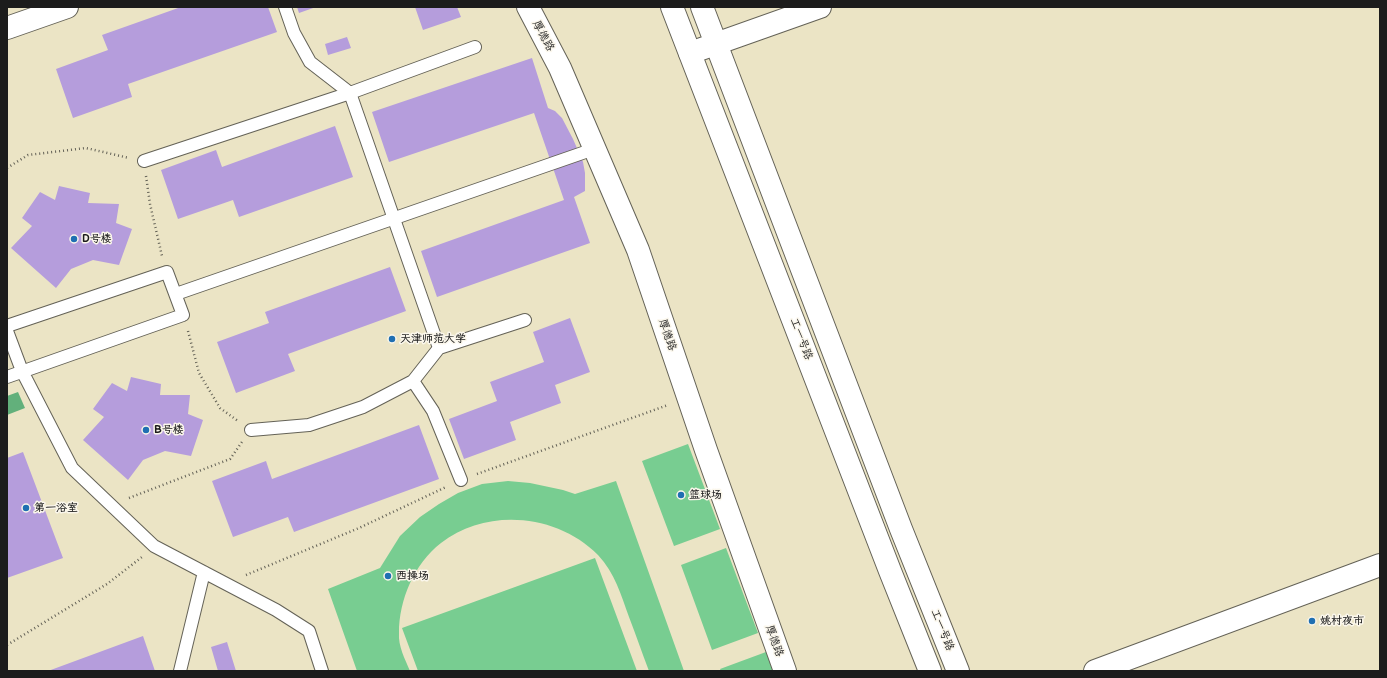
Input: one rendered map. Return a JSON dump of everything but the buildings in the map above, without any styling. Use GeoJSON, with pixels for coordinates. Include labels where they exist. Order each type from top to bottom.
{"type":"FeatureCollection","features":[{"type":"Feature","properties":{"kind":"main road"},"geometry":{"type":"LineString","coordinates":[[7,28],[66,7]]}},
{"type":"Feature","properties":{"kind":"main road","name":"厚德路"},"geometry":{"type":"LineString","coordinates":[[528,7],[560,68],[638,250],[706,450],[785,671]]}},
{"type":"Feature","properties":{"kind":"main road","name":"工一号路"},"geometry":{"type":"LineString","coordinates":[[672,7],[887,564],[930,671]]}},
{"type":"Feature","properties":{"kind":"main road","name":"工一号路"},"geometry":{"type":"LineString","coordinates":[[702,7],[901,529],[958,671]]}},
{"type":"Feature","properties":{"kind":"main road"},"geometry":{"type":"LineString","coordinates":[[690,54],[820,7]]}},
{"type":"Feature","properties":{"kind":"main road"},"geometry":{"type":"LineString","coordinates":[[1095,671],[1380,565]]}},
{"type":"Feature","properties":{"kind":"lane"},"geometry":{"type":"LineString","coordinates":[[285,7],[294,32],[310,62],[350,93],[439,348]]}},
{"type":"Feature","properties":{"kind":"lane"},"geometry":{"type":"LineString","coordinates":[[144,161],[350,93],[475,48]]}},
{"type":"Feature","properties":{"kind":"lane"},"geometry":{"type":"LineString","coordinates":[[176,294],[594,149]]}},
{"type":"Feature","properties":{"kind":"lane"},"geometry":{"type":"LineString","coordinates":[[7,326],[167,272],[183,315],[7,377]]}},
{"type":"Feature","properties":{"kind":"lane"},"geometry":{"type":"LineString","coordinates":[[252,430],[309,425],[363,408],[413,381],[439,348],[525,320]]}},
{"type":"Feature","properties":{"kind":"lane"},"geometry":{"type":"LineString","coordinates":[[7,331],[22,371],[72,468],[154,546],[276,610],[309,631],[322,671]]}},
{"type":"Feature","properties":{"kind":"lane"},"geometry":{"type":"LineString","coordinates":[[413,381],[433,411],[461,480]]}},
{"type":"Feature","properties":{"kind":"lane"},"geometry":{"type":"LineString","coordinates":[[180,671],[204,572]]}},
{"type":"Feature","properties":{"kind":"path"},"geometry":{"type":"LineString","coordinates":[[7,168],[28,155],[86,148],[144,161],[150,204],[167,272]]}},
{"type":"Feature","properties":{"kind":"path"},"geometry":{"type":"LineString","coordinates":[[111,505],[230,459],[252,430],[220,408],[199,373],[183,315]]}},
{"type":"Feature","properties":{"kind":"path"},"geometry":{"type":"LineString","coordinates":[[7,645],[107,584],[154,546]]}},
{"type":"Feature","properties":{"kind":"green space"},"geometry":{"type":"Polygon","coordinates":[[[18,392],[25,408],[7,415],[7,396],[18,392]]]}},
{"type":"Feature","properties":{"kind":"green space","name":"篮球场"},"geometry":{"type":"Polygon","coordinates":[[[688,444],[720,529],[674,546],[642,461],[688,444]]]}},
{"type":"Feature","properties":{"kind":"green space","name":"西操场"},"geometry":{"type":"Polygon","coordinates":[[[508,481],[530,483],[575,494],[616,481],[684,671],[649,671],[617,584],[604,562],[582,541],[563,531],[543,524],[522,520],[500,520],[479,524],[459,531],[431,552],[416,572],[405,596],[399,633],[402,652],[410,671],[357,671],[328,589],[380,568],[400,536],[420,517],[439,504],[458,493],[482,484],[508,481]]]}},
{"type":"Feature","properties":{"kind":"green space"},"geometry":{"type":"Polygon","coordinates":[[[726,548],[758,633],[712,650],[681,565],[726,548]]]}},
{"type":"Feature","properties":{"kind":"green space"},"geometry":{"type":"Polygon","coordinates":[[[595,558],[637,671],[418,671],[402,628],[595,558]]]}},
{"type":"Feature","properties":{"kind":"green space"},"geometry":{"type":"Polygon","coordinates":[[[766,652],[773,671],[721,671],[720,669],[766,652]]]}},
{"type":"Feature","properties":{"kind":"place","name":"D号楼"},"geometry":{"type":"Point","coordinates":[74,239]}},
{"type":"Feature","properties":{"kind":"place","name":"天津师范大学"},"geometry":{"type":"Point","coordinates":[392,339]}},
{"type":"Feature","properties":{"kind":"place","name":"B号楼"},"geometry":{"type":"Point","coordinates":[146,430]}},
{"type":"Feature","properties":{"kind":"place","name":"篮球场"},"geometry":{"type":"Point","coordinates":[681,495]}},
{"type":"Feature","properties":{"kind":"place","name":"第一浴室"},"geometry":{"type":"Point","coordinates":[26,508]}},
{"type":"Feature","properties":{"kind":"place","name":"西操场"},"geometry":{"type":"Point","coordinates":[388,576]}},
{"type":"Feature","properties":{"kind":"place","name":"姚村夜市"},"geometry":{"type":"Point","coordinates":[1312,621]}}]}
